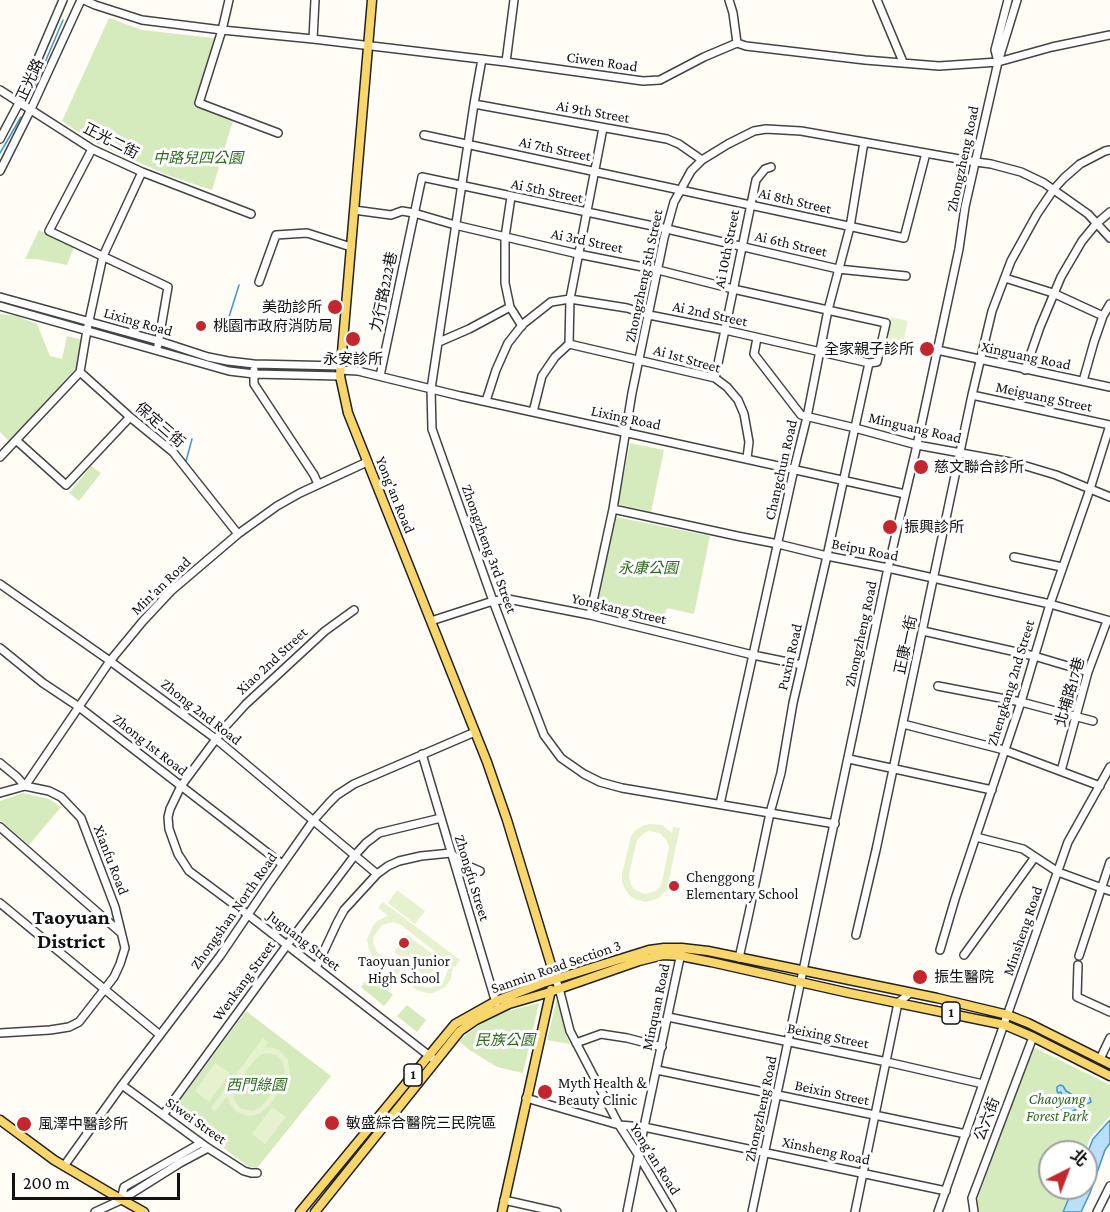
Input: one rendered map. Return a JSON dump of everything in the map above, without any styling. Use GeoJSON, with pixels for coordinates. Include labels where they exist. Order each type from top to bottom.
{"type":"FeatureCollection","features":[{"type":"Feature","properties":{"kind":"main road","name":"Yong'an Road"},"geometry":{"type":"LineString","coordinates":[[372,0],[341,371],[348,413],[475,732],[507,820],[555,978]]}},
{"type":"Feature","properties":{"kind":"main road","name":"Sanmin Road Section 3"},"geometry":{"type":"LineString","coordinates":[[315,1212],[433,1058],[455,1024],[555,978],[649,950],[664,948],[800,982]]}},
{"type":"Feature","properties":{"kind":"main road","name":"Sanmin Road Section 3"},"geometry":{"type":"LineString","coordinates":[[497,1005],[550,992],[639,961],[682,952],[739,958],[802,971]]}},
{"type":"Feature","properties":{"kind":"main road","name":"1"},"geometry":{"type":"LineString","coordinates":[[802,971],[1008,1015],[1110,1064]]}},
{"type":"Feature","properties":{"kind":"main road"},"geometry":{"type":"LineString","coordinates":[[502,1212],[555,978]]}},
{"type":"Feature","properties":{"kind":"main road","name":"1"},"geometry":{"type":"LineString","coordinates":[[800,982],[1005,1025],[1110,1076]]}},
{"type":"Feature","properties":{"kind":"main road","name":"Sanmin Road Section 3"},"geometry":{"type":"LineString","coordinates":[[300,1212],[433,1058]]}},
{"type":"Feature","properties":{"kind":"main road"},"geometry":{"type":"LineString","coordinates":[[0,1120],[64,1166],[144,1212]]}},
{"type":"Feature","properties":{"kind":"street","name":"正光路"},"geometry":{"type":"LineString","coordinates":[[0,139],[19,103],[63,0]]}},
{"type":"Feature","properties":{"kind":"street","name":"正光路"},"geometry":{"type":"LineString","coordinates":[[0,171],[82,0]]}},
{"type":"Feature","properties":{"kind":"street","name":"Ciwen Road"},"geometry":{"type":"LineString","coordinates":[[82,0],[142,20],[482,59],[651,82],[660,80],[737,43]]}},
{"type":"Feature","properties":{"kind":"street"},"geometry":{"type":"LineString","coordinates":[[229,0],[222,30],[198,103],[278,133]]}},
{"type":"Feature","properties":{"kind":"street"},"geometry":{"type":"LineString","coordinates":[[314,39],[315,0]]}},
{"type":"Feature","properties":{"kind":"street"},"geometry":{"type":"LineString","coordinates":[[506,62],[513,0]]}},
{"type":"Feature","properties":{"kind":"street"},"geometry":{"type":"LineString","coordinates":[[729,0],[734,13],[737,43],[865,60],[933,66],[998,62],[1052,47],[1110,35]]}},
{"type":"Feature","properties":{"kind":"street"},"geometry":{"type":"LineString","coordinates":[[877,0],[903,62]]}},
{"type":"Feature","properties":{"kind":"street","name":"Zhongzheng Road"},"geometry":{"type":"LineString","coordinates":[[998,62],[995,50],[1008,0]]}},
{"type":"Feature","properties":{"kind":"street","name":"Zhongzheng Road"},"geometry":{"type":"LineString","coordinates":[[752,1212],[888,568],[959,249],[965,207],[998,62],[1017,0]]}},
{"type":"Feature","properties":{"kind":"street","name":"Zhongzheng 3rd Street"},"geometry":{"type":"LineString","coordinates":[[482,59],[431,389],[432,429],[543,735],[561,758],[600,782],[632,790],[835,824]]}},
{"type":"Feature","properties":{"kind":"street","name":"正光二街"},"geometry":{"type":"LineString","coordinates":[[0,90],[92,149],[251,214]]}},
{"type":"Feature","properties":{"kind":"street","name":"Ai 9th Street"},"geometry":{"type":"LineString","coordinates":[[474,104],[667,138],[702,160]]}},
{"type":"Feature","properties":{"kind":"street"},"geometry":{"type":"LineString","coordinates":[[533,412],[542,376],[555,357],[569,344],[570,298],[603,128]]}},
{"type":"Feature","properties":{"kind":"street","name":"Zhongzheng 5th Street"},"geometry":{"type":"LineString","coordinates":[[590,615],[613,509],[639,360],[667,230],[674,202],[692,171],[702,160],[754,131],[766,129],[801,131],[992,164],[1021,172],[1054,189],[1088,214],[1110,238]]}},
{"type":"Feature","properties":{"kind":"street","name":"Ai 7th Street"},"geometry":{"type":"LineString","coordinates":[[424,135],[681,190]]}},
{"type":"Feature","properties":{"kind":"street","name":"Changchun Road"},"geometry":{"type":"LineString","coordinates":[[720,804],[807,417],[828,310],[850,227],[864,142]]}},
{"type":"Feature","properties":{"kind":"street"},"geometry":{"type":"LineString","coordinates":[[92,149],[49,231],[168,287],[157,350]]}},
{"type":"Feature","properties":{"kind":"street","name":"正康一街"},"geometry":{"type":"LineString","coordinates":[[856,934],[992,311],[1011,261],[1054,189],[1080,164],[1110,150]]}},
{"type":"Feature","properties":{"kind":"street","name":"Ai 8th Street"},"geometry":{"type":"LineString","coordinates":[[681,190],[904,238],[926,153]]}},
{"type":"Feature","properties":{"kind":"street","name":"Ai 10th Street"},"geometry":{"type":"LineString","coordinates":[[715,378],[756,180],[765,169],[771,167]]}},
{"type":"Feature","properties":{"kind":"street"},"geometry":{"type":"LineString","coordinates":[[0,456],[80,372],[103,256],[142,171]]}},
{"type":"Feature","properties":{"kind":"street","name":"Ai 5th Street"},"geometry":{"type":"LineString","coordinates":[[422,177],[667,230]]}},
{"type":"Feature","properties":{"kind":"street","name":"力行路222巷"},"geometry":{"type":"LineString","coordinates":[[380,376],[422,177]]}},
{"type":"Feature","properties":{"kind":"street"},"geometry":{"type":"LineString","coordinates":[[510,197],[505,237],[505,283],[510,307],[522,326]]}},
{"type":"Feature","properties":{"kind":"street","name":"Ai 3rd Street"},"geometry":{"type":"LineString","coordinates":[[354,210],[391,214],[402,211],[414,213],[505,237],[886,323]]}},
{"type":"Feature","properties":{"kind":"street"},"geometry":{"type":"LineString","coordinates":[[1024,370],[1053,293],[1071,259],[1096,224],[1110,212]]}},
{"type":"Feature","properties":{"kind":"street","name":"Ai 6th Street"},"geometry":{"type":"LineString","coordinates":[[667,230],[838,268],[906,276]]}},
{"type":"Feature","properties":{"kind":"street"},"geometry":{"type":"LineString","coordinates":[[258,282],[276,235],[307,233],[351,247]]}},
{"type":"Feature","properties":{"kind":"street"},"geometry":{"type":"LineString","coordinates":[[1005,278],[1053,293],[1103,316]]}},
{"type":"Feature","properties":{"kind":"street","name":"Lixing Road"},"geometry":{"type":"LineString","coordinates":[[0,297],[235,363],[341,371]]}},
{"type":"Feature","properties":{"kind":"street"},"geometry":{"type":"LineString","coordinates":[[486,401],[508,343],[534,314],[551,302],[570,298]]}},
{"type":"Feature","properties":{"kind":"street","name":"Ai 2nd Street"},"geometry":{"type":"LineString","coordinates":[[570,298],[627,308],[649,315],[873,363]]}},
{"type":"Feature","properties":{"kind":"street"},"geometry":{"type":"LineString","coordinates":[[1083,381],[1103,316],[1110,304]]}},
{"type":"Feature","properties":{"kind":"street"},"geometry":{"type":"LineString","coordinates":[[439,342],[510,307]]}},
{"type":"Feature","properties":{"kind":"street","name":"Lixing Road"},"geometry":{"type":"LineString","coordinates":[[0,308],[87,330],[229,371],[254,374],[358,371],[905,494]]}},
{"type":"Feature","properties":{"kind":"street","name":"Puxin Road"},"geometry":{"type":"LineString","coordinates":[[739,958],[843,479],[855,428],[886,323]]}},
{"type":"Feature","properties":{"kind":"street"},"geometry":{"type":"LineString","coordinates":[[757,338],[754,354],[801,415],[807,417]]}},
{"type":"Feature","properties":{"kind":"street","name":"Ai 1st Street"},"geometry":{"type":"LineString","coordinates":[[569,344],[715,378],[738,400],[744,414],[749,442],[747,458]]}},
{"type":"Feature","properties":{"kind":"street","name":"Xinguang Road"},"geometry":{"type":"LineString","coordinates":[[937,350],[1110,387]]}},
{"type":"Feature","properties":{"kind":"street"},"geometry":{"type":"LineString","coordinates":[[254,364],[254,384],[318,484]]}},
{"type":"Feature","properties":{"kind":"street","name":"保定三街"},"geometry":{"type":"LineString","coordinates":[[80,372],[173,452],[238,534]]}},
{"type":"Feature","properties":{"kind":"street","name":"Meiguang Street"},"geometry":{"type":"LineString","coordinates":[[972,395],[1110,425]]}},
{"type":"Feature","properties":{"kind":"street"},"geometry":{"type":"LineString","coordinates":[[16,440],[66,485],[130,417]]}},
{"type":"Feature","properties":{"kind":"street","name":"Minguang Road"},"geometry":{"type":"LineString","coordinates":[[807,417],[917,445],[1016,463],[1056,475],[1110,497]]}},
{"type":"Feature","properties":{"kind":"street","name":"Zhengkang 2nd Street"},"geometry":{"type":"LineString","coordinates":[[940,950],[1021,702],[1050,604],[1110,425]]}},
{"type":"Feature","properties":{"kind":"street"},"geometry":{"type":"LineString","coordinates":[[1102,452],[1110,449]]}},
{"type":"Feature","properties":{"kind":"street","name":"Min'an Road"},"geometry":{"type":"LineString","coordinates":[[25,786],[111,661],[171,591],[238,534],[277,506],[367,462]]}},
{"type":"Feature","properties":{"kind":"street","name":"Beipu Road"},"geometry":{"type":"LineString","coordinates":[[613,509],[778,543],[827,556],[1050,604],[1108,621]]}},
{"type":"Feature","properties":{"kind":"street"},"geometry":{"type":"LineString","coordinates":[[1014,557],[1062,567]]}},
{"type":"Feature","properties":{"kind":"street","name":"Zhong 2nd Road"},"geometry":{"type":"LineString","coordinates":[[0,584],[111,661],[216,739],[377,874]]}},
{"type":"Feature","properties":{"kind":"street","name":"Yongkang Street"},"geometry":{"type":"LineString","coordinates":[[431,621],[493,601],[508,599],[590,615],[802,665]]}},
{"type":"Feature","properties":{"kind":"street","name":"Xiao 2nd Street"},"geometry":{"type":"LineString","coordinates":[[216,739],[246,704],[325,632],[354,610]]}},
{"type":"Feature","properties":{"kind":"street","name":"北埔路17巷"},"geometry":{"type":"LineString","coordinates":[[1061,771],[1088,672],[1108,621]]}},
{"type":"Feature","properties":{"kind":"street"},"geometry":{"type":"LineString","coordinates":[[923,631],[1035,656],[1088,672]]}},
{"type":"Feature","properties":{"kind":"street","name":"Zhong 1st Road"},"geometry":{"type":"LineString","coordinates":[[0,648],[282,864]]}},
{"type":"Feature","properties":{"kind":"street"},"geometry":{"type":"LineString","coordinates":[[938,686],[1021,702],[1093,721]]}},
{"type":"Feature","properties":{"kind":"street"},"geometry":{"type":"LineString","coordinates":[[903,724],[1004,750],[1100,786]]}},
{"type":"Feature","properties":{"kind":"street","name":"Zhongshan North Road"},"geometry":{"type":"LineString","coordinates":[[64,1166],[220,956],[313,821],[337,795],[354,784],[475,732]]}},
{"type":"Feature","properties":{"kind":"street","name":"Juguang Street"},"geometry":{"type":"LineString","coordinates":[[216,739],[181,786],[171,803],[168,816],[169,829],[178,854],[189,871],[433,1058]]}},
{"type":"Feature","properties":{"kind":"street","name":"Zhongfu Street"},"geometry":{"type":"LineString","coordinates":[[422,754],[497,1005]]}},
{"type":"Feature","properties":{"kind":"street"},"geometry":{"type":"LineString","coordinates":[[849,759],[992,790]]}},
{"type":"Feature","properties":{"kind":"street"},"geometry":{"type":"LineString","coordinates":[[0,763],[25,786],[0,793]]}},
{"type":"Feature","properties":{"kind":"street","name":"Minsheng Road"},"geometry":{"type":"LineString","coordinates":[[938,1212],[1068,842],[1110,767]]}},
{"type":"Feature","properties":{"kind":"street","name":"Xianfu Road"},"geometry":{"type":"LineString","coordinates":[[0,1033],[50,1030],[69,1027],[79,1022],[114,977],[124,948],[115,907],[81,818],[60,797],[49,791],[25,786]]}},
{"type":"Feature","properties":{"kind":"street","name":"Wenkang Street"},"geometry":{"type":"LineString","coordinates":[[163,1115],[287,945],[366,843],[379,833],[441,818]]}},
{"type":"Feature","properties":{"kind":"street"},"geometry":{"type":"LineString","coordinates":[[0,827],[121,933]]}},
{"type":"Feature","properties":{"kind":"street"},"geometry":{"type":"LineString","coordinates":[[976,837],[1023,849],[1058,872],[1110,891]]}},
{"type":"Feature","properties":{"kind":"street"},"geometry":{"type":"LineString","coordinates":[[316,968],[344,910],[377,874],[399,861],[451,853],[460,863],[480,871]]}},
{"type":"Feature","properties":{"kind":"street"},"geometry":{"type":"LineString","coordinates":[[964,956],[1035,857]]}},
{"type":"Feature","properties":{"kind":"street"},"geometry":{"type":"LineString","coordinates":[[1079,956],[1110,862]]}},
{"type":"Feature","properties":{"kind":"street"},"geometry":{"type":"LineString","coordinates":[[0,903],[160,1035]]}},
{"type":"Feature","properties":{"kind":"street","name":"Minquan Road"},"geometry":{"type":"LineString","coordinates":[[627,1212],[682,952]]}},
{"type":"Feature","properties":{"kind":"street"},"geometry":{"type":"LineString","coordinates":[[1078,965],[1077,996],[1110,1012]]}},
{"type":"Feature","properties":{"kind":"street","name":"Yong'an Road"},"geometry":{"type":"LineString","coordinates":[[555,978],[570,1031],[619,1125],[672,1212]]}},
{"type":"Feature","properties":{"kind":"street"},"geometry":{"type":"LineString","coordinates":[[855,1212],[898,1003],[910,993]]}},
{"type":"Feature","properties":{"kind":"street","name":"Beixing Street"},"geometry":{"type":"LineString","coordinates":[[668,1017],[983,1084]]}},
{"type":"Feature","properties":{"kind":"street"},"geometry":{"type":"LineString","coordinates":[[576,1043],[601,1034],[662,1047]]}},
{"type":"Feature","properties":{"kind":"street","name":"公六街"},"geometry":{"type":"LineString","coordinates":[[974,1212],[972,1198],[1033,1037]]}},
{"type":"Feature","properties":{"kind":"street"},"geometry":{"type":"LineString","coordinates":[[1100,1059],[1110,1038]]}},
{"type":"Feature","properties":{"kind":"street","name":"Beixin Street"},"geometry":{"type":"LineString","coordinates":[[657,1070],[966,1134]]}},
{"type":"Feature","properties":{"kind":"street","name":"Siwei Street"},"geometry":{"type":"LineString","coordinates":[[122,1085],[208,1148],[244,1171],[256,1173]]}},
{"type":"Feature","properties":{"kind":"street","name":"Xinsheng Road"},"geometry":{"type":"LineString","coordinates":[[526,1098],[619,1125],[644,1127],[946,1191]]}},
{"type":"Feature","properties":{"kind":"street"},"geometry":{"type":"LineString","coordinates":[[121,1200],[124,1187],[201,1143]]}},
{"type":"Feature","properties":{"kind":"street"},"geometry":{"type":"LineString","coordinates":[[94,1212],[121,1200],[208,1148]]}},
{"type":"Feature","properties":{"kind":"street"},"geometry":{"type":"LineString","coordinates":[[1097,1212],[1110,1186]]}},
{"type":"Feature","properties":{"kind":"street"},"geometry":{"type":"LineString","coordinates":[[504,1200],[557,1212]]}},
{"type":"Feature","properties":{"kind":"green space","name":"中路兒四公園"},"geometry":{"type":"Polygon","coordinates":[[[109,18],[142,30],[214,38],[216,41],[194,107],[232,117],[233,121],[212,190],[167,175],[93,142],[62,121],[109,18]]]}},
{"type":"Feature","properties":{"kind":"green space"},"geometry":{"type":"Polygon","coordinates":[[[39,230],[74,247],[67,265],[25,259],[39,230]]]}},
{"type":"Feature","properties":{"kind":"green space"},"geometry":{"type":"Polygon","coordinates":[[[0,314],[16,316],[37,324],[50,356],[62,359],[67,336],[82,342],[76,368],[9,441],[0,432],[0,314]]]}},
{"type":"Feature","properties":{"kind":"green space"},"geometry":{"type":"Polygon","coordinates":[[[891,317],[908,321],[902,347],[886,343],[891,317]]]}},
{"type":"Feature","properties":{"kind":"green space"},"geometry":{"type":"Polygon","coordinates":[[[630,443],[664,450],[651,512],[618,504],[630,443]]]}},
{"type":"Feature","properties":{"kind":"green space"},"geometry":{"type":"Polygon","coordinates":[[[91,466],[101,473],[79,501],[69,493],[91,466]]]}},
{"type":"Feature","properties":{"kind":"green space","name":"永康公園"},"geometry":{"type":"Polygon","coordinates":[[[616,517],[710,536],[694,614],[667,608],[661,625],[596,607],[616,517]]]}},
{"type":"Feature","properties":{"kind":"green space"},"geometry":{"type":"Polygon","coordinates":[[[23,793],[49,799],[61,807],[29,845],[0,820],[0,801],[23,793]]]}},
{"type":"Feature","properties":{"kind":"green space"},"geometry":{"type":"Polygon","coordinates":[[[662,825],[672,833],[673,827],[680,828],[667,889],[659,898],[645,902],[629,895],[622,882],[631,836],[642,826],[662,825]],[[649,831],[637,840],[629,875],[631,885],[635,890],[645,894],[656,891],[662,882],[669,847],[660,833],[649,831]]]}},
{"type":"Feature","properties":{"kind":"green space"},"geometry":{"type":"Polygon","coordinates":[[[397,890],[425,911],[415,924],[388,903],[397,890]]]}},
{"type":"Feature","properties":{"kind":"green space"},"geometry":{"type":"Polygon","coordinates":[[[383,902],[460,960],[455,967],[453,966],[451,979],[445,987],[433,993],[417,990],[373,957],[367,939],[377,921],[388,916],[378,908],[383,902]],[[393,922],[382,925],[374,936],[373,942],[377,952],[420,986],[430,988],[439,985],[448,970],[446,961],[401,925],[393,922]]]}},
{"type":"Feature","properties":{"kind":"green space"},"geometry":{"type":"Polygon","coordinates":[[[407,935],[441,960],[427,978],[394,952],[407,935]]]}},
{"type":"Feature","properties":{"kind":"green space"},"geometry":{"type":"Polygon","coordinates":[[[369,976],[393,995],[384,1006],[361,987],[369,976]]]}},
{"type":"Feature","properties":{"kind":"green space"},"geometry":{"type":"Polygon","coordinates":[[[557,998],[566,1035],[570,1044],[547,1040],[557,998]]]}},
{"type":"Feature","properties":{"kind":"green space","name":"民族公園"},"geometry":{"type":"Polygon","coordinates":[[[539,1003],[523,1073],[497,1067],[459,1041],[488,1019],[539,1003]]]}},
{"type":"Feature","properties":{"kind":"green space"},"geometry":{"type":"Polygon","coordinates":[[[407,1005],[426,1020],[417,1032],[397,1016],[407,1005]]]}},
{"type":"Feature","properties":{"kind":"green space","name":"西門綠園"},"geometry":{"type":"Polygon","coordinates":[[[246,1011],[331,1076],[257,1168],[249,1167],[173,1110],[246,1011]]]}},
{"type":"Feature","properties":{"kind":"green space"},"geometry":{"type":"Polygon","coordinates":[[[263,1038],[268,1042],[265,1047],[280,1051],[288,1060],[290,1074],[288,1080],[268,1107],[259,1114],[248,1116],[237,1112],[227,1096],[215,1112],[211,1108],[263,1038]],[[266,1053],[257,1057],[235,1086],[234,1099],[239,1107],[253,1111],[262,1106],[283,1078],[285,1073],[283,1062],[277,1055],[266,1053]]]}},
{"type":"Feature","properties":{"kind":"green space","name":"Chaoyang Forest Park"},"geometry":{"type":"Polygon","coordinates":[[[1033,1047],[1110,1085],[1110,1116],[1089,1140],[1038,1140],[1038,1200],[1067,1200],[1062,1212],[977,1212],[977,1200],[1033,1047]]]}},
{"type":"Feature","properties":{"kind":"green space"},"geometry":{"type":"Polygon","coordinates":[[[215,1063],[230,1073],[209,1102],[195,1091],[215,1063]]]}},
{"type":"Feature","properties":{"kind":"green space"},"geometry":{"type":"Polygon","coordinates":[[[272,1107],[286,1117],[265,1144],[252,1134],[272,1107]]]}},
{"type":"Feature","properties":{"kind":"water"},"geometry":{"type":"Polygon","coordinates":[[[1060,1085],[1076,1097],[1090,1098],[1091,1102],[1073,1111],[1070,1118],[1068,1117],[1061,1111],[1060,1095],[1062,1095],[1057,1091],[1060,1085]]]}},
{"type":"Feature","properties":{"kind":"water"},"geometry":{"type":"Polygon","coordinates":[[[1110,1120],[1110,1143],[1098,1170],[1098,1140],[1093,1139],[1110,1120]]]}},
{"type":"Feature","properties":{"kind":"water"},"geometry":{"type":"Polygon","coordinates":[[[1068,1200],[1087,1200],[1081,1212],[1063,1212],[1068,1200]]]}},
{"type":"Feature","properties":{"kind":"waterway"},"geometry":{"type":"LineString","coordinates":[[32,93],[63,20]]}},
{"type":"Feature","properties":{"kind":"waterway"},"geometry":{"type":"LineString","coordinates":[[0,153],[21,117]]}},
{"type":"Feature","properties":{"kind":"waterway"},"geometry":{"type":"LineString","coordinates":[[228,320],[239,285]]}},
{"type":"Feature","properties":{"kind":"waterway"},"geometry":{"type":"LineString","coordinates":[[186,461],[192,439]]}},
{"type":"Feature","properties":{"kind":"place","name":"美劭診所"},"geometry":{"type":"Point","coordinates":[335,307]}},
{"type":"Feature","properties":{"kind":"place","name":"桃園市政府消防局"},"geometry":{"type":"Point","coordinates":[201,326]}},
{"type":"Feature","properties":{"kind":"place","name":"永安診所"},"geometry":{"type":"Point","coordinates":[353,339]}},
{"type":"Feature","properties":{"kind":"place","name":"全家親子診所"},"geometry":{"type":"Point","coordinates":[927,349]}},
{"type":"Feature","properties":{"kind":"place","name":"慈文聯合診所"},"geometry":{"type":"Point","coordinates":[921,467]}},
{"type":"Feature","properties":{"kind":"place","name":"振興診所"},"geometry":{"type":"Point","coordinates":[890,527]}},
{"type":"Feature","properties":{"kind":"place","name":"Chenggong Elementary School"},"geometry":{"type":"Point","coordinates":[674,886]}},
{"type":"Feature","properties":{"kind":"place","name":"Taoyuan Junior High School"},"geometry":{"type":"Point","coordinates":[404,943]}},
{"type":"Feature","properties":{"kind":"place","name":"振生醫院"},"geometry":{"type":"Point","coordinates":[920,977]}},
{"type":"Feature","properties":{"kind":"place","name":"Myth Health & Beauty Clinic"},"geometry":{"type":"Point","coordinates":[545,1092]}},
{"type":"Feature","properties":{"kind":"place","name":"敏盛綜合醫院三民院區"},"geometry":{"type":"Point","coordinates":[332,1123]}},
{"type":"Feature","properties":{"kind":"place","name":"風澤中醫診所"},"geometry":{"type":"Point","coordinates":[24,1124]}},
{"type":"Feature","properties":{"kind":"district","name":"Taoyuan District"},"geometry":{"type":"Point","coordinates":[71,930]}}]}
